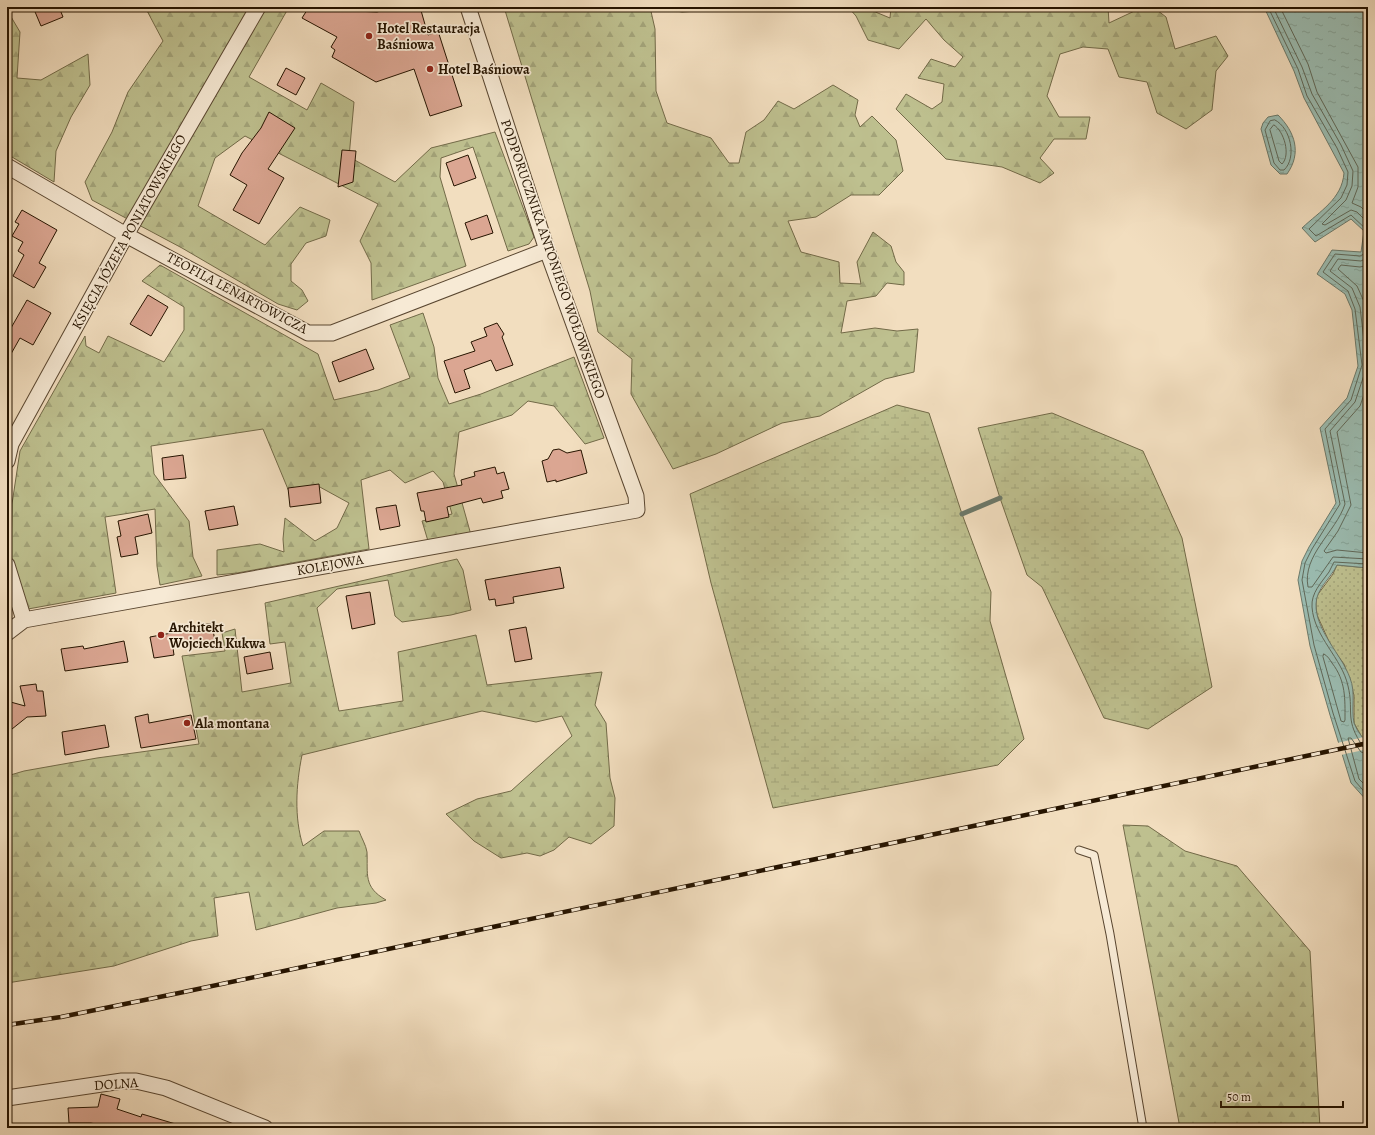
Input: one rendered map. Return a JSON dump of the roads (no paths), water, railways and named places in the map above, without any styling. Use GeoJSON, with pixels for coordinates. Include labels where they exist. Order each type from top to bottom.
{"type":"FeatureCollection","features":[{"type":"Feature","properties":{"kind":"street","name":"KSIĘCIA JÓZEFA PONIATOWSKIEGO"},"geometry":{"type":"LineString","coordinates":[[7,461],[11,444],[126,235],[258,7]]}},
{"type":"Feature","properties":{"kind":"street","name":"PODPORUCZNIKA ANTONIEGO WOŁOWSKIEGO"},"geometry":{"type":"LineString","coordinates":[[468,7],[547,250],[636,496],[637,510]]}},
{"type":"Feature","properties":{"kind":"street","name":"TEOFILA LENARTOWICZA"},"geometry":{"type":"LineString","coordinates":[[7,166],[126,235],[308,332],[332,333],[547,250]]}},
{"type":"Feature","properties":{"kind":"street","name":"KOLEJOWA"},"geometry":{"type":"LineString","coordinates":[[24,620],[637,510]]}},
{"type":"Feature","properties":{"kind":"street"},"geometry":{"type":"LineString","coordinates":[[7,565],[24,620],[7,633]]}},
{"type":"Feature","properties":{"kind":"street","name":"DOLNA"},"geometry":{"type":"LineString","coordinates":[[7,1098],[122,1081],[136,1081],[166,1088],[265,1128]]}},
{"type":"Feature","properties":{"kind":"lane"},"geometry":{"type":"LineString","coordinates":[[1079,850],[1094,855],[1110,934],[1143,1128]]}},
{"type":"Feature","properties":{"kind":"water"},"geometry":{"type":"Polygon","coordinates":[[[1264,7],[1368,7],[1368,568],[1337,565],[1318,593],[1316,604],[1317,614],[1324,633],[1346,669],[1352,684],[1354,723],[1367,744],[1369,752],[1368,802],[1351,783],[1310,646],[1298,580],[1302,561],[1336,503],[1320,428],[1347,398],[1358,366],[1352,310],[1345,294],[1317,274],[1332,250],[1361,252],[1364,231],[1351,219],[1315,242],[1302,228],[1323,210],[1335,197],[1342,182],[1344,173],[1304,98],[1294,71],[1264,7]]]}},
{"type":"Feature","properties":{"kind":"water"},"geometry":{"type":"Polygon","coordinates":[[[1278,115],[1289,128],[1294,143],[1294,158],[1292,166],[1287,174],[1280,174],[1271,165],[1261,129],[1263,123],[1268,117],[1278,115]]]}},
{"type":"Feature","properties":{"kind":"waterway"},"geometry":{"type":"LineString","coordinates":[[962,514],[1000,498]]}},
{"type":"Feature","properties":{"kind":"railway"},"geometry":{"type":"LineString","coordinates":[[7,1025],[61,1017],[179,993],[1368,743]]}},
{"type":"Feature","properties":{"kind":"place","name":"Hotel Restauracja Baśniowa"},"geometry":{"type":"Point","coordinates":[369,36]}},
{"type":"Feature","properties":{"kind":"place","name":"Hotel Baśniowa"},"geometry":{"type":"Point","coordinates":[430,69]}},
{"type":"Feature","properties":{"kind":"place","name":"Architekt Wojciech Kukwa"},"geometry":{"type":"Point","coordinates":[161,635]}},
{"type":"Feature","properties":{"kind":"place","name":"Ala montana"},"geometry":{"type":"Point","coordinates":[187,723]}}]}
